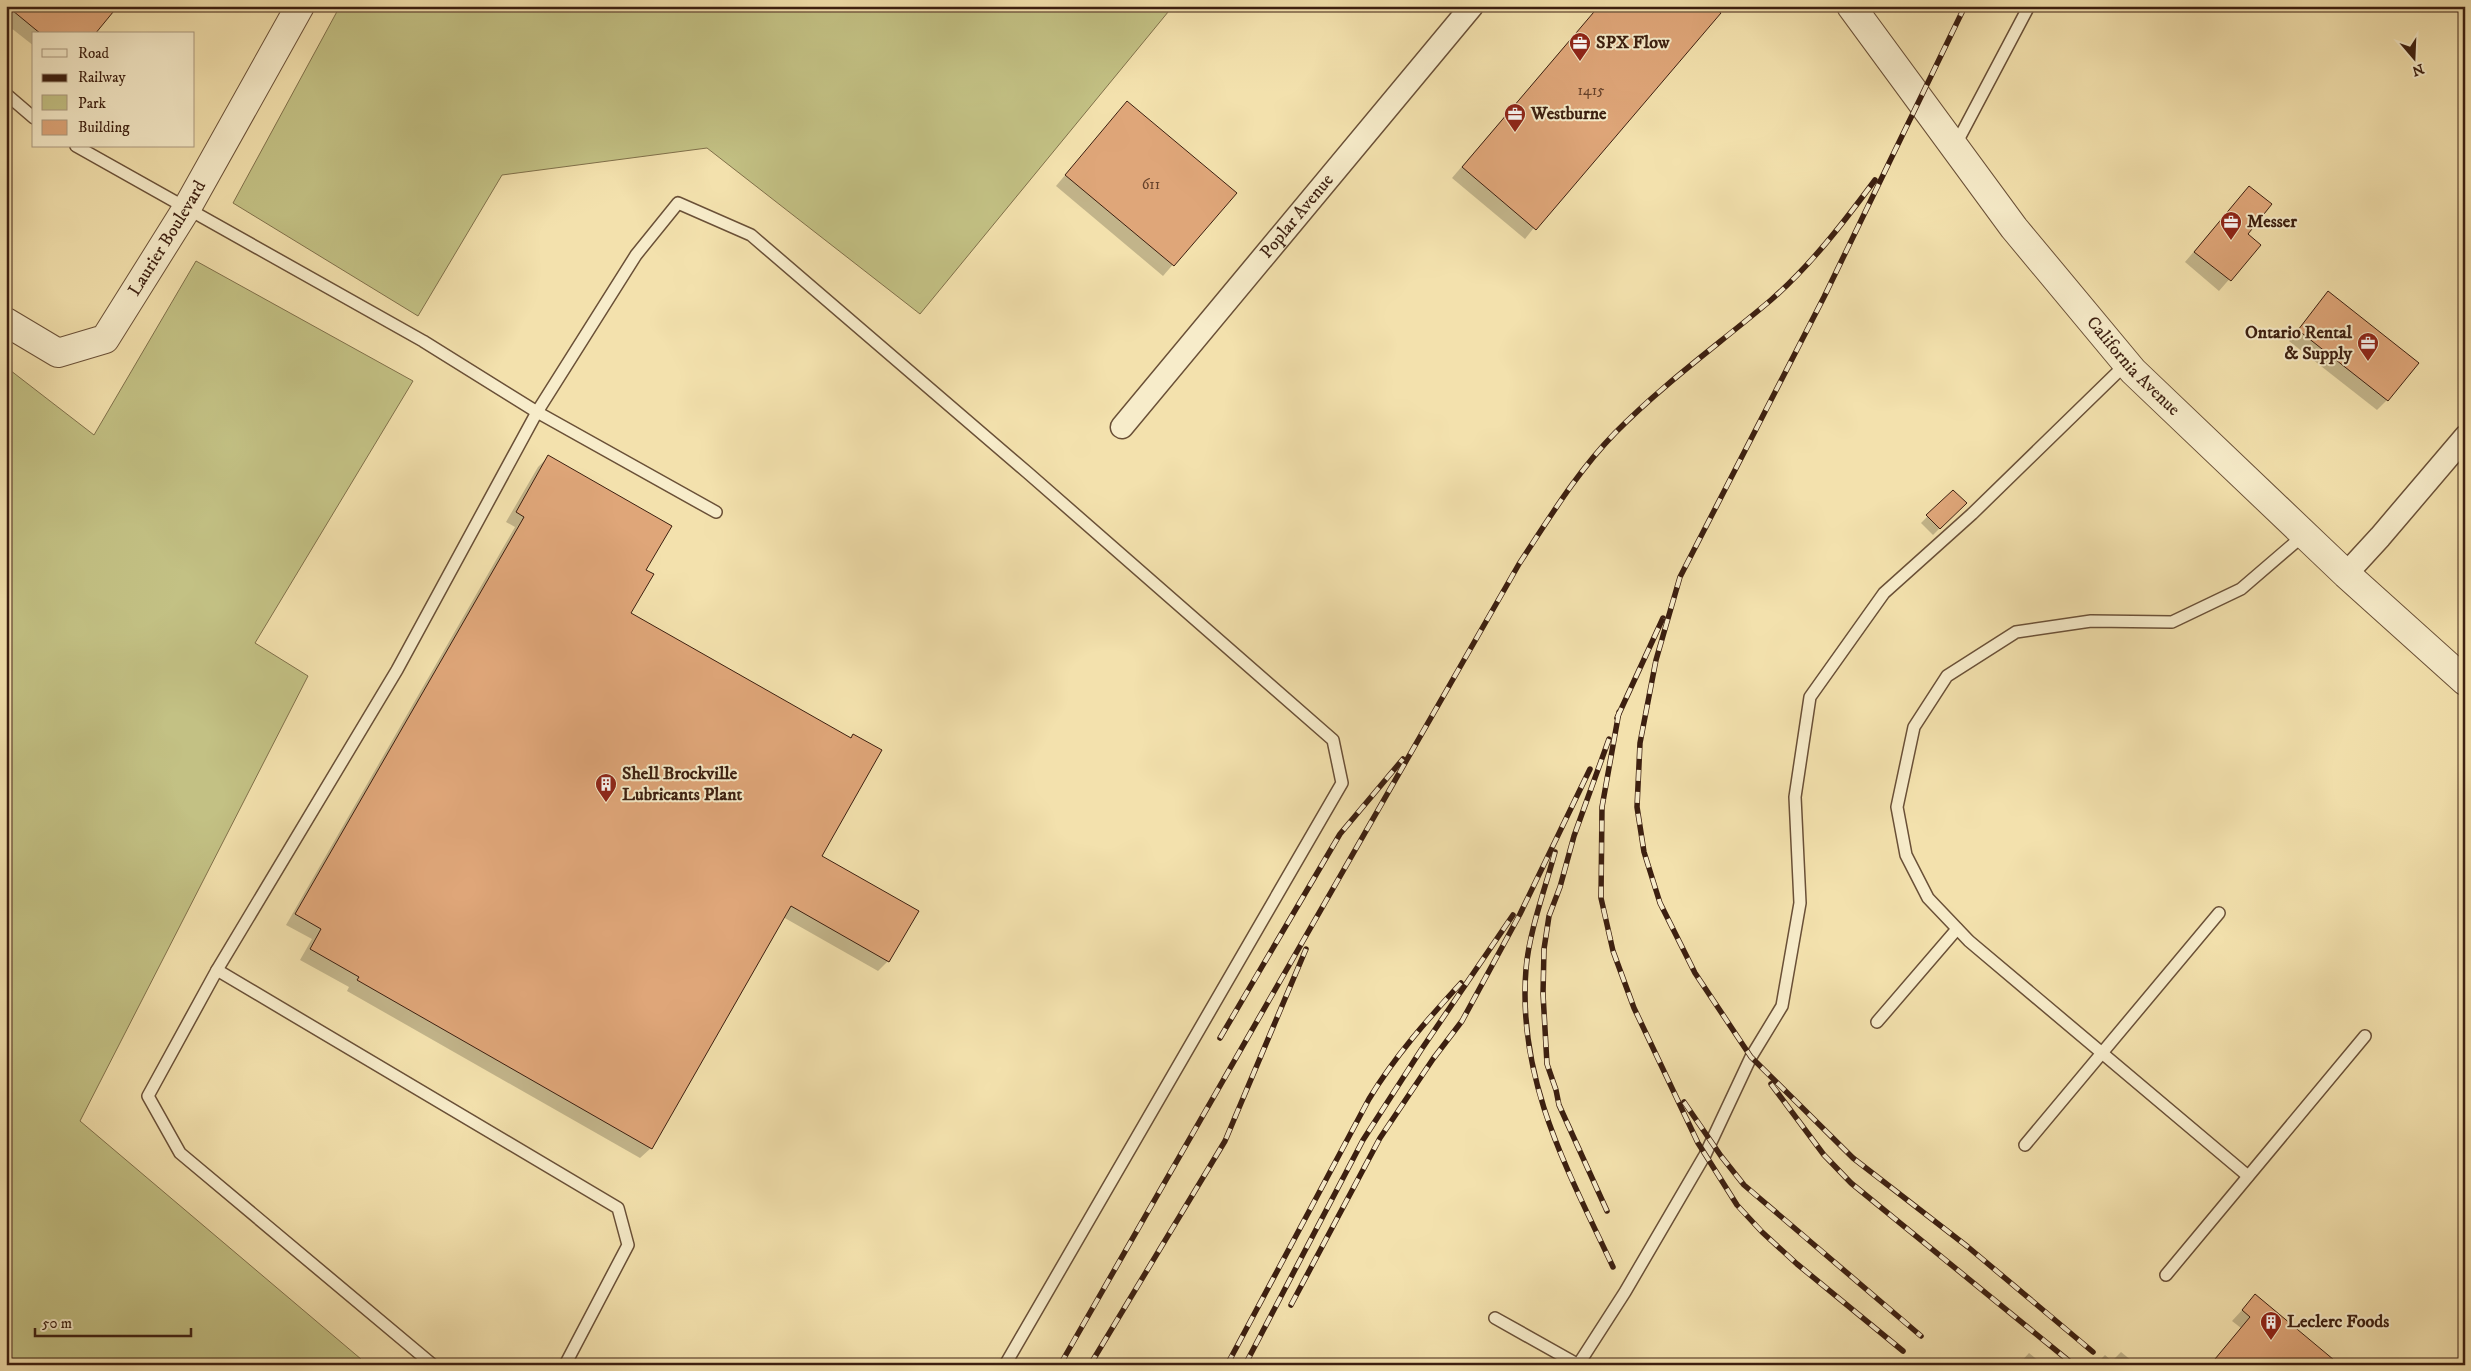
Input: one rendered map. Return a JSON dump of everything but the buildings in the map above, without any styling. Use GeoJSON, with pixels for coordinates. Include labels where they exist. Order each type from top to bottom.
{"type":"FeatureCollection","features":[{"type":"Feature","properties":{"kind":"street","name":"Laurier Boulevard"},"geometry":{"type":"LineString","coordinates":[[6,322],[58,353],[105,339],[187,208],[300,6]]}},
{"type":"Feature","properties":{"kind":"street","name":"Poplar Avenue"},"geometry":{"type":"LineString","coordinates":[[1122,427],[1472,6]]}},
{"type":"Feature","properties":{"kind":"street","name":"California Avenue"},"geometry":{"type":"LineString","coordinates":[[1851,6],[2014,228],[2127,364],[2346,574],[2465,681]]}},
{"type":"Feature","properties":{"kind":"street"},"geometry":{"type":"LineString","coordinates":[[2346,574],[2465,437]]}},
{"type":"Feature","properties":{"kind":"lane"},"geometry":{"type":"LineString","coordinates":[[1955,147],[2028,6]]}},
{"type":"Feature","properties":{"kind":"lane"},"geometry":{"type":"LineString","coordinates":[[6,94],[32,116]]}},
{"type":"Feature","properties":{"kind":"lane"},"geometry":{"type":"LineString","coordinates":[[80,148],[423,341],[537,412],[716,512]]}},
{"type":"Feature","properties":{"kind":"lane"},"geometry":{"type":"LineString","coordinates":[[433,1365],[180,1152],[148,1096],[217,970],[397,670],[537,412],[636,255],[678,203],[751,235],[1036,479],[1334,740],[1342,783],[1005,1365]]}},
{"type":"Feature","properties":{"kind":"lane"},"geometry":{"type":"LineString","coordinates":[[1495,1318],[1577,1364],[1626,1292],[1700,1163],[1751,1057],[1782,1006],[1800,903],[1795,796],[1810,697],[1884,593],[1972,514],[2127,364]]}},
{"type":"Feature","properties":{"kind":"lane"},"geometry":{"type":"LineString","coordinates":[[2248,1176],[1957,929],[1928,898],[1906,855],[1897,807],[1914,727],[1947,676],[2016,632],[2091,621],[2172,622],[2241,589],[2305,534]]}},
{"type":"Feature","properties":{"kind":"lane"},"geometry":{"type":"LineString","coordinates":[[2025,1145],[2219,913]]}},
{"type":"Feature","properties":{"kind":"lane"},"geometry":{"type":"LineString","coordinates":[[1877,1022],[1957,929]]}},
{"type":"Feature","properties":{"kind":"lane"},"geometry":{"type":"LineString","coordinates":[[217,970],[618,1208],[628,1245],[565,1365]]}},
{"type":"Feature","properties":{"kind":"lane"},"geometry":{"type":"LineString","coordinates":[[2166,1275],[2365,1036]]}},
{"type":"Feature","properties":{"kind":"green space"},"geometry":{"type":"Polygon","coordinates":[[[340,6],[1173,6],[920,314],[707,148],[502,175],[418,316],[233,203],[340,6]]]}},
{"type":"Feature","properties":{"kind":"green space"},"geometry":{"type":"Polygon","coordinates":[[[196,261],[413,381],[255,643],[308,676],[80,1121],[368,1365],[6,1365],[6,367],[94,435],[196,261]]]}},
{"type":"Feature","properties":{"kind":"railway"},"geometry":{"type":"LineString","coordinates":[[1965,6],[1824,297],[1680,577],[1656,660],[1640,743],[1637,807],[1644,852],[1660,903],[1695,973],[1751,1057],[1853,1158],[1968,1247],[2093,1352]]}},
{"type":"Feature","properties":{"kind":"railway"},"geometry":{"type":"LineString","coordinates":[[1060,1365],[1519,564],[1564,496],[1588,463],[1633,415],[1786,287],[1839,227],[1875,180]]}},
{"type":"Feature","properties":{"kind":"railway"},"geometry":{"type":"LineString","coordinates":[[1617,718],[1663,618]]}},
{"type":"Feature","properties":{"kind":"railway"},"geometry":{"type":"LineString","coordinates":[[1619,712],[1602,807],[1601,898],[1613,951],[1634,1008],[1698,1143],[1737,1205],[1762,1232],[1797,1264],[1903,1351]]}},
{"type":"Feature","properties":{"kind":"railway"},"geometry":{"type":"LineString","coordinates":[[1607,1211],[1559,1105],[1547,1064],[1543,994],[1544,949],[1549,916],[1560,887],[1574,836],[1609,739]]}},
{"type":"Feature","properties":{"kind":"railway"},"geometry":{"type":"LineString","coordinates":[[1220,1038],[1340,834],[1403,759]]}},
{"type":"Feature","properties":{"kind":"railway"},"geometry":{"type":"LineString","coordinates":[[1291,1305],[1380,1138],[1433,1059],[1462,1021],[1520,914],[1590,769]]}},
{"type":"Feature","properties":{"kind":"railway"},"geometry":{"type":"LineString","coordinates":[[1555,852],[1534,925],[1526,969],[1525,1010],[1529,1049],[1549,1124],[1579,1196],[1613,1267]]}},
{"type":"Feature","properties":{"kind":"railway"},"geometry":{"type":"LineString","coordinates":[[1245,1365],[1363,1140],[1421,1050],[1513,915]]}},
{"type":"Feature","properties":{"kind":"railway"},"geometry":{"type":"LineString","coordinates":[[1090,1365],[1225,1141],[1306,949]]}},
{"type":"Feature","properties":{"kind":"railway"},"geometry":{"type":"LineString","coordinates":[[1227,1365],[1369,1099],[1401,1053],[1461,983]]}},
{"type":"Feature","properties":{"kind":"railway"},"geometry":{"type":"LineString","coordinates":[[1771,1084],[1824,1155],[1851,1183],[2074,1365]]}},
{"type":"Feature","properties":{"kind":"railway"},"geometry":{"type":"LineString","coordinates":[[1684,1102],[1721,1156],[1744,1185],[1921,1336]]}},
{"type":"Feature","properties":{"kind":"place","name":"SPX Flow"},"geometry":{"type":"Point","coordinates":[1580,62]}},
{"type":"Feature","properties":{"kind":"place","name":"Westburne"},"geometry":{"type":"Point","coordinates":[1515,133]}},
{"type":"Feature","properties":{"kind":"place","name":"Messer"},"geometry":{"type":"Point","coordinates":[2231,241]}},
{"type":"Feature","properties":{"kind":"place","name":"Ontario Rental & Supply"},"geometry":{"type":"Point","coordinates":[2368,362]}},
{"type":"Feature","properties":{"kind":"place","name":"Shell Brockville Lubricants Plant"},"geometry":{"type":"Point","coordinates":[606,803]}},
{"type":"Feature","properties":{"kind":"place","name":"Leclerc Foods"},"geometry":{"type":"Point","coordinates":[2271,1341]}}]}
